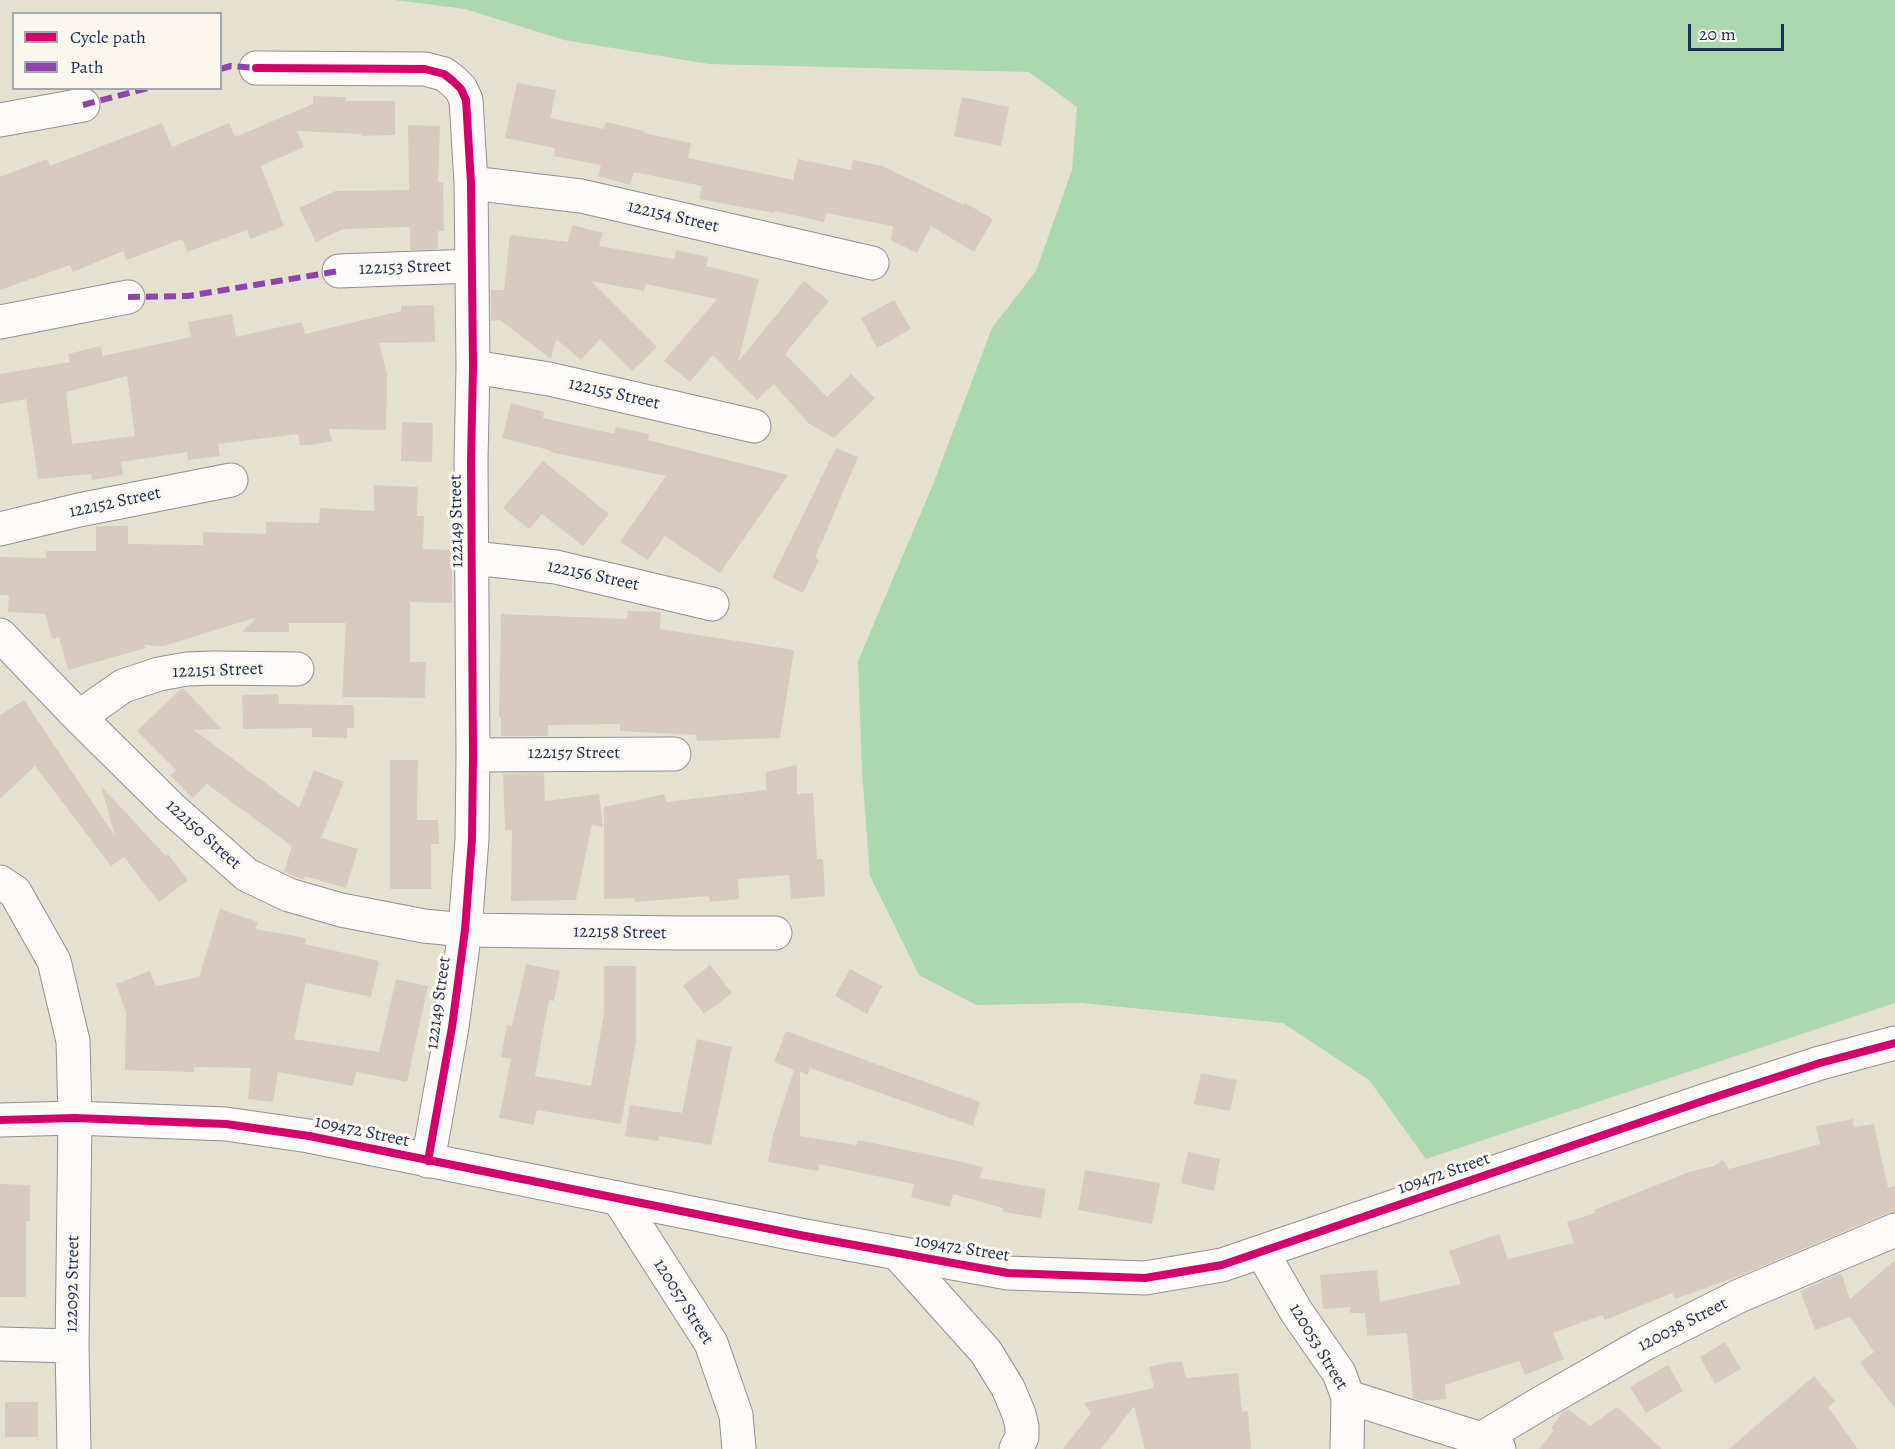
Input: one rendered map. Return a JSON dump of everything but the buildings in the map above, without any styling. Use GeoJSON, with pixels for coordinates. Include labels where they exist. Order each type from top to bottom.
{"type":"FeatureCollection","features":[{"type":"Feature","properties":{"kind":"street","name":"122149 Street"},"geometry":{"type":"LineString","coordinates":[[256,68],[425,69],[444,74],[461,89],[466,100],[471,183],[472,266],[472,839],[465,930],[452,1027],[428,1161]]}},
{"type":"Feature","properties":{"kind":"street"},"geometry":{"type":"LineString","coordinates":[[0,120],[83,105]]}},
{"type":"Feature","properties":{"kind":"street","name":"122154 Street"},"geometry":{"type":"LineString","coordinates":[[471,183],[581,196],[872,263]]}},
{"type":"Feature","properties":{"kind":"street","name":"122153 Street"},"geometry":{"type":"LineString","coordinates":[[339,271],[472,266]]}},
{"type":"Feature","properties":{"kind":"street"},"geometry":{"type":"LineString","coordinates":[[0,322],[128,297]]}},
{"type":"Feature","properties":{"kind":"street","name":"122155 Street"},"geometry":{"type":"LineString","coordinates":[[472,367],[549,379],[754,426]]}},
{"type":"Feature","properties":{"kind":"street","name":"122152 Street"},"geometry":{"type":"LineString","coordinates":[[0,529],[79,510],[231,480]]}},
{"type":"Feature","properties":{"kind":"street","name":"122156 Street"},"geometry":{"type":"LineString","coordinates":[[472,558],[556,567],[712,604]]}},
{"type":"Feature","properties":{"kind":"street","name":"122150 Street"},"geometry":{"type":"LineString","coordinates":[[0,635],[170,807],[247,875],[289,895],[341,910],[424,926],[465,930]]}},
{"type":"Feature","properties":{"kind":"street","name":"122151 Street"},"geometry":{"type":"LineString","coordinates":[[79,717],[123,686],[159,674],[187,669],[214,668],[297,669]]}},
{"type":"Feature","properties":{"kind":"street","name":"122157 Street"},"geometry":{"type":"LineString","coordinates":[[473,755],[674,754]]}},
{"type":"Feature","properties":{"kind":"street","name":"122092 Street"},"geometry":{"type":"LineString","coordinates":[[0,882],[15,892],[54,961],[73,1041],[75,1118],[72,1346],[74,1449]]}},
{"type":"Feature","properties":{"kind":"street","name":"122158 Street"},"geometry":{"type":"LineString","coordinates":[[465,930],[775,933]]}},
{"type":"Feature","properties":{"kind":"street","name":"109472 Street"},"geometry":{"type":"LineString","coordinates":[[0,1120],[75,1118],[226,1124],[309,1136],[899,1255],[1008,1273],[1145,1278],[1222,1265],[1709,1099],[1820,1063],[1895,1043]]}},
{"type":"Feature","properties":{"kind":"street","name":"120057 Street"},"geometry":{"type":"LineString","coordinates":[[618,1198],[711,1343],[736,1415],[739,1449]]}},
{"type":"Feature","properties":{"kind":"street","name":"120038 Street"},"geometry":{"type":"LineString","coordinates":[[1490,1444],[1541,1403],[1656,1338],[1739,1296],[1895,1230]]}},
{"type":"Feature","properties":{"kind":"street","name":"120053 Street"},"geometry":{"type":"LineString","coordinates":[[1262,1252],[1301,1320],[1339,1373],[1348,1397],[1347,1449]]}},
{"type":"Feature","properties":{"kind":"street"},"geometry":{"type":"LineString","coordinates":[[899,1255],[986,1352],[1008,1388],[1022,1427],[1022,1437],[1016,1449]]}},
{"type":"Feature","properties":{"kind":"street"},"geometry":{"type":"LineString","coordinates":[[0,1344],[72,1346]]}},
{"type":"Feature","properties":{"kind":"street"},"geometry":{"type":"LineString","coordinates":[[1348,1397],[1490,1444]]}},
{"type":"Feature","properties":{"kind":"green space"},"geometry":{"type":"Polygon","coordinates":[[[394,0],[1895,0],[1895,1003],[1426,1159],[1369,1080],[1283,1023],[1081,1003],[976,1005],[919,975],[870,876],[862,771],[858,661],[934,482],[992,328],[1036,271],[1072,170],[1077,107],[1029,72],[709,64],[564,40],[465,9],[394,0]]]}},
{"type":"Feature","properties":{"kind":"marked path"},"geometry":{"type":"LineString","coordinates":[[222,68],[231,66],[256,68]]}},
{"type":"Feature","properties":{"kind":"marked path"},"geometry":{"type":"LineString","coordinates":[[83,105],[140,90]]}},
{"type":"Feature","properties":{"kind":"marked path"},"geometry":{"type":"LineString","coordinates":[[128,297],[188,296],[339,271]]}},
{"type":"Feature","properties":{"kind":"cycle path"},"geometry":{"type":"LineString","coordinates":[[256,68],[425,69],[444,74],[461,89],[466,100],[471,183],[473,367],[471,461],[472,839],[465,930],[452,1027],[428,1161]]}},
{"type":"Feature","properties":{"kind":"cycle path"},"geometry":{"type":"LineString","coordinates":[[0,1120],[75,1118],[226,1124],[309,1136],[805,1236],[1008,1273],[1145,1278],[1222,1265],[1709,1099],[1820,1063],[1895,1043]]}}]}
